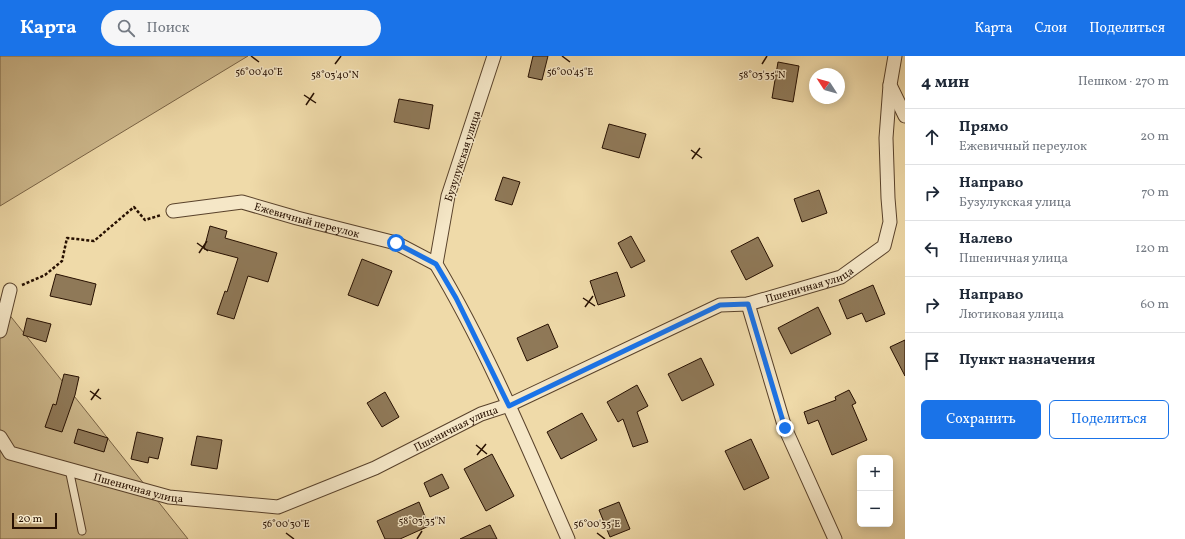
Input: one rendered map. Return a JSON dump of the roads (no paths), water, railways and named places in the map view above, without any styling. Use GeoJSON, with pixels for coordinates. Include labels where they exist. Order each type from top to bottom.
{"type":"FeatureCollection","features":[{"type":"Feature","properties":{"kind":"street","name":"Бузулукская улица"},"geometry":{"type":"LineString","coordinates":[[436,264],[448,196],[494,56]]}},
{"type":"Feature","properties":{"kind":"street","name":"Пшеничная улица"},"geometry":{"type":"LineString","coordinates":[[0,437],[10,453],[169,497],[278,507],[375,468],[481,414],[509,406],[720,305],[748,304],[841,277],[884,246],[890,222],[886,138],[890,85],[896,56]]}},
{"type":"Feature","properties":{"kind":"street"},"geometry":{"type":"LineString","coordinates":[[890,85],[905,116]]}},
{"type":"Feature","properties":{"kind":"street","name":"Ежевичный переулок"},"geometry":{"type":"LineString","coordinates":[[173,211],[242,202],[297,218],[396,243],[436,264]]}},
{"type":"Feature","properties":{"kind":"street"},"geometry":{"type":"LineString","coordinates":[[436,264],[456,298],[509,406],[568,539]]}},
{"type":"Feature","properties":{"kind":"street"},"geometry":{"type":"LineString","coordinates":[[0,331],[10,290]]}},
{"type":"Feature","properties":{"kind":"street"},"geometry":{"type":"LineString","coordinates":[[748,304],[785,428],[835,539]]}},
{"type":"Feature","properties":{"kind":"lane"},"geometry":{"type":"LineString","coordinates":[[69,469],[82,530]]}}]}
